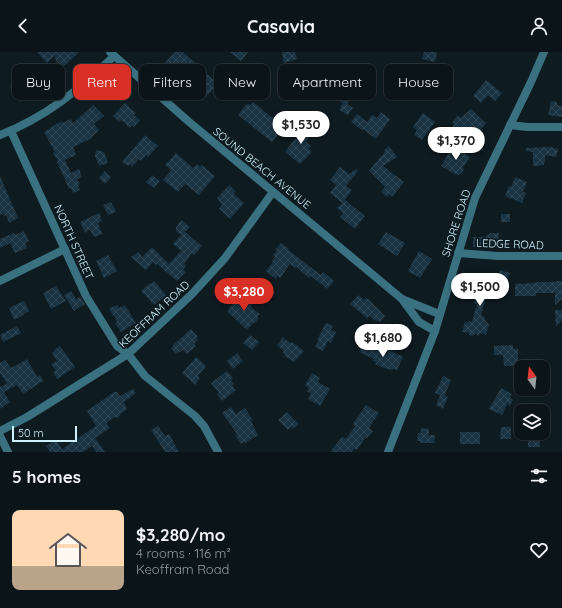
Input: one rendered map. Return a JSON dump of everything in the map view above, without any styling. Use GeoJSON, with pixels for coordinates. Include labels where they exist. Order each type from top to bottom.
{"type":"FeatureCollection","features":[{"type":"Feature","properties":{"kind":"street","name":"SHORE ROAD"},"geometry":{"type":"LineString","coordinates":[[388,452],[435,331],[475,198],[544,52]]}},
{"type":"Feature","properties":{"kind":"street"},"geometry":{"type":"LineString","coordinates":[[0,135],[53,108],[91,78],[112,54]]}},
{"type":"Feature","properties":{"kind":"street","name":"SOUND BEACH AVENUE"},"geometry":{"type":"LineString","coordinates":[[112,54],[188,121],[402,298],[439,314]]}},
{"type":"Feature","properties":{"kind":"street"},"geometry":{"type":"LineString","coordinates":[[510,125],[527,127],[562,127]]}},
{"type":"Feature","properties":{"kind":"street","name":"NORTH STREET"},"geometry":{"type":"LineString","coordinates":[[10,131],[86,296],[117,346],[128,354],[145,376],[195,416],[204,426],[218,452]]}},
{"type":"Feature","properties":{"kind":"street","name":"KEOFFRAM ROAD"},"geometry":{"type":"LineString","coordinates":[[0,431],[27,417],[128,354],[192,294],[224,258],[273,192]]}},
{"type":"Feature","properties":{"kind":"street"},"geometry":{"type":"LineString","coordinates":[[0,281],[65,249]]}},
{"type":"Feature","properties":{"kind":"street","name":"LEDGE ROAD"},"geometry":{"type":"LineString","coordinates":[[458,253],[498,256],[562,256]]}},
{"type":"Feature","properties":{"kind":"street","name":"SOUND BEACH AVENUE"},"geometry":{"type":"LineString","coordinates":[[402,298],[418,322],[435,331]]}},
{"type":"Feature","properties":{"kind":"street"},"geometry":{"type":"LineString","coordinates":[[0,436],[8,452]]}},
{"type":"Feature","properties":{"kind":"building"},"geometry":{"type":"Polygon","coordinates":[[[37,52],[79,52],[65,65],[58,64],[54,56],[47,63],[37,52]]]}},
{"type":"Feature","properties":{"kind":"building"},"geometry":{"type":"Polygon","coordinates":[[[175,52],[183,52],[196,64],[164,64],[175,52]]]}},
{"type":"Feature","properties":{"kind":"building"},"geometry":{"type":"Polygon","coordinates":[[[230,52],[248,52],[241,61],[230,52]]]}},
{"type":"Feature","properties":{"kind":"building"},"geometry":{"type":"Polygon","coordinates":[[[282,52],[295,52],[297,59],[284,63],[282,52]]]}},
{"type":"Feature","properties":{"kind":"building"},"geometry":{"type":"Polygon","coordinates":[[[424,52],[437,52],[435,62],[422,59],[424,52]]]}},
{"type":"Feature","properties":{"kind":"building"},"geometry":{"type":"Polygon","coordinates":[[[206,73],[214,80],[214,88],[206,97],[206,73]]]}},
{"type":"Feature","properties":{"kind":"building"},"geometry":{"type":"Polygon","coordinates":[[[486,80],[502,93],[495,101],[488,95],[481,103],[473,96],[486,80]]]}},
{"type":"Feature","properties":{"kind":"building"},"geometry":{"type":"Polygon","coordinates":[[[338,100],[350,100],[347,104],[353,108],[348,115],[339,110],[343,103],[338,100]]]}},
{"type":"Feature","properties":{"kind":"building"},"geometry":{"type":"Polygon","coordinates":[[[551,101],[557,102],[557,105],[562,106],[562,117],[548,115],[551,101]]]}},
{"type":"Feature","properties":{"kind":"building"},"geometry":{"type":"Polygon","coordinates":[[[253,102],[276,120],[283,112],[288,117],[272,142],[238,115],[246,105],[251,105],[253,102]]]}},
{"type":"Feature","properties":{"kind":"building"},"geometry":{"type":"Polygon","coordinates":[[[125,103],[136,113],[134,115],[140,120],[134,127],[132,125],[130,128],[121,120],[119,122],[113,116],[125,103]]]}},
{"type":"Feature","properties":{"kind":"building"},"geometry":{"type":"Polygon","coordinates":[[[93,105],[104,116],[94,124],[99,130],[90,139],[73,147],[76,155],[65,160],[71,173],[79,169],[82,177],[77,179],[80,184],[78,185],[80,190],[73,193],[71,188],[69,189],[57,162],[58,161],[53,153],[55,152],[44,132],[61,121],[62,123],[71,119],[73,123],[93,105]]]}},
{"type":"Feature","properties":{"kind":"building"},"geometry":{"type":"Polygon","coordinates":[[[471,109],[486,123],[480,131],[481,132],[474,140],[462,130],[453,144],[445,139],[454,124],[452,123],[458,115],[461,118],[471,109]]]}},
{"type":"Feature","properties":{"kind":"building"},"geometry":{"type":"Polygon","coordinates":[[[381,112],[390,119],[376,139],[351,122],[357,114],[367,122],[372,115],[377,118],[381,112]]]}},
{"type":"Feature","properties":{"kind":"building"},"geometry":{"type":"Polygon","coordinates":[[[423,113],[435,122],[422,140],[414,135],[417,130],[413,127],[423,113]]]}},
{"type":"Feature","properties":{"kind":"building"},"geometry":{"type":"Polygon","coordinates":[[[308,122],[316,129],[306,142],[311,146],[308,149],[311,153],[300,164],[285,152],[308,122]]]}},
{"type":"Feature","properties":{"kind":"building"},"geometry":{"type":"Polygon","coordinates":[[[145,135],[158,146],[148,157],[146,155],[141,161],[139,159],[132,167],[130,164],[128,166],[122,162],[145,135]]]}},
{"type":"Feature","properties":{"kind":"building"},"geometry":{"type":"Polygon","coordinates":[[[454,144],[461,148],[460,150],[470,157],[463,167],[464,170],[461,174],[457,175],[441,166],[454,144]]]}},
{"type":"Feature","properties":{"kind":"building"},"geometry":{"type":"Polygon","coordinates":[[[389,146],[397,157],[383,166],[404,182],[392,197],[390,194],[387,197],[381,192],[385,187],[369,171],[384,154],[384,150],[389,146]]]}},
{"type":"Feature","properties":{"kind":"building"},"geometry":{"type":"Polygon","coordinates":[[[550,147],[558,149],[556,157],[545,155],[544,165],[533,166],[533,152],[526,151],[526,148],[550,147]]]}},
{"type":"Feature","properties":{"kind":"building"},"geometry":{"type":"Polygon","coordinates":[[[96,150],[104,152],[108,163],[99,166],[95,156],[96,150]]]}},
{"type":"Feature","properties":{"kind":"building"},"geometry":{"type":"Polygon","coordinates":[[[176,153],[193,168],[197,164],[200,167],[202,165],[215,176],[199,195],[185,184],[178,192],[163,180],[171,170],[165,165],[176,153]]]}},
{"type":"Feature","properties":{"kind":"building"},"geometry":{"type":"Polygon","coordinates":[[[340,167],[349,174],[347,176],[356,169],[358,171],[346,186],[352,190],[345,200],[365,216],[355,229],[340,217],[343,213],[337,208],[342,203],[330,193],[336,185],[330,180],[340,167]]]}},
{"type":"Feature","properties":{"kind":"building"},"geometry":{"type":"Polygon","coordinates":[[[105,171],[111,177],[105,184],[99,178],[105,171]]]}},
{"type":"Feature","properties":{"kind":"building"},"geometry":{"type":"Polygon","coordinates":[[[152,175],[160,181],[154,188],[146,182],[152,175]]]}},
{"type":"Feature","properties":{"kind":"building"},"geometry":{"type":"Polygon","coordinates":[[[0,176],[18,218],[9,223],[6,215],[0,215],[0,176]]]}},
{"type":"Feature","properties":{"kind":"building"},"geometry":{"type":"Polygon","coordinates":[[[515,177],[527,182],[523,192],[526,193],[522,203],[505,196],[515,177]]]}},
{"type":"Feature","properties":{"kind":"building"},"geometry":{"type":"Polygon","coordinates":[[[229,185],[235,191],[234,194],[244,203],[230,219],[219,209],[222,205],[217,198],[229,185]]]}},
{"type":"Feature","properties":{"kind":"building"},"geometry":{"type":"Polygon","coordinates":[[[111,202],[116,212],[108,215],[103,205],[111,202]]]}},
{"type":"Feature","properties":{"kind":"building"},"geometry":{"type":"Polygon","coordinates":[[[99,213],[102,221],[98,223],[102,234],[94,237],[90,230],[85,233],[80,222],[99,213]]]}},
{"type":"Feature","properties":{"kind":"building"},"geometry":{"type":"Polygon","coordinates":[[[501,214],[510,214],[510,222],[501,222],[501,214]]]}},
{"type":"Feature","properties":{"kind":"building"},"geometry":{"type":"Polygon","coordinates":[[[181,220],[190,227],[185,232],[202,246],[194,255],[192,253],[184,264],[186,266],[183,269],[186,272],[177,281],[157,264],[156,265],[153,262],[146,270],[131,257],[139,252],[142,257],[152,247],[169,264],[181,251],[173,244],[181,235],[176,231],[176,227],[181,220]]]}},
{"type":"Feature","properties":{"kind":"building"},"geometry":{"type":"Polygon","coordinates":[[[24,231],[29,241],[25,243],[27,248],[15,253],[10,243],[0,248],[0,239],[14,233],[15,235],[24,231]]]}},
{"type":"Feature","properties":{"kind":"building"},"geometry":{"type":"Polygon","coordinates":[[[386,232],[405,243],[397,256],[378,244],[386,232]]]}},
{"type":"Feature","properties":{"kind":"building"},"geometry":{"type":"Polygon","coordinates":[[[490,233],[499,233],[498,244],[491,245],[490,247],[473,247],[473,237],[486,237],[490,233]]]}},
{"type":"Feature","properties":{"kind":"building"},"geometry":{"type":"Polygon","coordinates":[[[281,243],[321,275],[323,272],[334,281],[327,289],[311,276],[309,278],[290,264],[280,278],[278,276],[276,279],[266,271],[273,262],[272,261],[275,257],[273,255],[277,251],[275,250],[281,243]]]}},
{"type":"Feature","properties":{"kind":"building"},"geometry":{"type":"Polygon","coordinates":[[[419,251],[432,259],[420,278],[408,271],[419,251]]]}},
{"type":"Feature","properties":{"kind":"building"},"geometry":{"type":"Polygon","coordinates":[[[108,255],[117,271],[104,278],[96,261],[108,255]]]}},
{"type":"Feature","properties":{"kind":"building"},"geometry":{"type":"Polygon","coordinates":[[[500,270],[510,273],[507,282],[498,279],[500,270]]]}},
{"type":"Feature","properties":{"kind":"building"},"geometry":{"type":"Polygon","coordinates":[[[479,275],[496,280],[490,298],[486,297],[481,316],[485,317],[484,319],[489,325],[486,335],[480,333],[479,336],[475,334],[472,336],[469,335],[469,333],[462,332],[465,322],[472,322],[477,304],[474,303],[476,296],[473,295],[479,275]]]}},
{"type":"Feature","properties":{"kind":"building"},"geometry":{"type":"Polygon","coordinates":[[[154,281],[166,295],[154,305],[141,291],[154,281]]]}},
{"type":"Feature","properties":{"kind":"building"},"geometry":{"type":"Polygon","coordinates":[[[562,281],[562,299],[555,305],[555,293],[536,293],[536,296],[515,296],[515,284],[562,281]]]}},
{"type":"Feature","properties":{"kind":"building"},"geometry":{"type":"Polygon","coordinates":[[[265,284],[275,292],[268,300],[258,292],[265,284]]]}},
{"type":"Feature","properties":{"kind":"building"},"geometry":{"type":"Polygon","coordinates":[[[56,286],[66,301],[51,309],[43,293],[56,286]]]}},
{"type":"Feature","properties":{"kind":"building"},"geometry":{"type":"Polygon","coordinates":[[[71,291],[76,299],[80,297],[85,304],[74,311],[64,295],[71,291]]]}},
{"type":"Feature","properties":{"kind":"building"},"geometry":{"type":"Polygon","coordinates":[[[241,294],[251,303],[252,308],[260,314],[256,322],[253,323],[247,330],[228,312],[229,308],[241,294]]]}},
{"type":"Feature","properties":{"kind":"building"},"geometry":{"type":"Polygon","coordinates":[[[358,295],[364,300],[366,298],[368,299],[385,316],[380,322],[369,316],[367,318],[350,304],[358,295]]]}},
{"type":"Feature","properties":{"kind":"building"},"geometry":{"type":"Polygon","coordinates":[[[24,301],[29,311],[14,320],[9,308],[24,301]]]}},
{"type":"Feature","properties":{"kind":"building"},"geometry":{"type":"Polygon","coordinates":[[[117,305],[119,308],[125,305],[136,323],[121,332],[115,323],[117,321],[109,309],[117,305]]]}},
{"type":"Feature","properties":{"kind":"building"},"geometry":{"type":"Polygon","coordinates":[[[555,310],[562,310],[562,320],[556,327],[555,310]]]}},
{"type":"Feature","properties":{"kind":"building"},"geometry":{"type":"Polygon","coordinates":[[[326,323],[333,326],[331,330],[336,332],[331,343],[328,341],[323,351],[315,347],[326,323]]]}},
{"type":"Feature","properties":{"kind":"building"},"geometry":{"type":"Polygon","coordinates":[[[17,326],[21,333],[3,342],[0,335],[17,326]]]}},
{"type":"Feature","properties":{"kind":"building"},"geometry":{"type":"Polygon","coordinates":[[[191,329],[198,337],[196,338],[198,340],[194,344],[196,346],[187,354],[183,350],[176,354],[171,348],[191,329]]]}},
{"type":"Feature","properties":{"kind":"building"},"geometry":{"type":"Polygon","coordinates":[[[250,335],[259,342],[252,350],[243,343],[250,335]]]}},
{"type":"Feature","properties":{"kind":"building"},"geometry":{"type":"Polygon","coordinates":[[[283,337],[304,351],[294,362],[286,357],[283,352],[284,351],[277,345],[283,337]]]}},
{"type":"Feature","properties":{"kind":"building"},"geometry":{"type":"Polygon","coordinates":[[[363,344],[387,354],[389,350],[403,357],[397,370],[386,369],[375,364],[376,362],[373,361],[374,359],[359,352],[363,344]]]}},
{"type":"Feature","properties":{"kind":"building"},"geometry":{"type":"Polygon","coordinates":[[[513,345],[513,349],[518,349],[518,360],[514,360],[514,366],[504,365],[503,355],[494,355],[494,346],[513,345]]]}},
{"type":"Feature","properties":{"kind":"building"},"geometry":{"type":"Polygon","coordinates":[[[60,346],[75,367],[57,379],[53,372],[56,371],[51,364],[57,361],[52,353],[60,346]]]}},
{"type":"Feature","properties":{"kind":"building"},"geometry":{"type":"Polygon","coordinates":[[[237,353],[243,361],[233,369],[227,361],[237,353]]]}},
{"type":"Feature","properties":{"kind":"building"},"geometry":{"type":"Polygon","coordinates":[[[196,357],[206,366],[198,376],[200,378],[195,385],[182,373],[196,357]]]}},
{"type":"Feature","properties":{"kind":"building"},"geometry":{"type":"Polygon","coordinates":[[[27,359],[37,377],[40,375],[43,381],[23,394],[17,385],[4,392],[10,402],[0,409],[0,386],[1,387],[7,383],[0,373],[0,363],[5,360],[11,368],[27,359]]]}},
{"type":"Feature","properties":{"kind":"building"},"geometry":{"type":"Polygon","coordinates":[[[227,371],[233,378],[231,380],[234,384],[232,386],[236,390],[222,401],[217,395],[219,393],[211,383],[227,371]]]}},
{"type":"Feature","properties":{"kind":"building"},"geometry":{"type":"Polygon","coordinates":[[[312,373],[320,378],[318,382],[330,389],[320,406],[308,399],[311,394],[307,391],[309,388],[305,385],[312,373]]]}},
{"type":"Feature","properties":{"kind":"building"},"geometry":{"type":"Polygon","coordinates":[[[443,376],[451,380],[445,395],[448,397],[443,409],[436,405],[440,395],[435,393],[443,376]]]}},
{"type":"Feature","properties":{"kind":"building"},"geometry":{"type":"Polygon","coordinates":[[[501,388],[512,394],[510,398],[513,400],[510,406],[507,404],[502,415],[489,409],[501,388]]]}},
{"type":"Feature","properties":{"kind":"building"},"geometry":{"type":"Polygon","coordinates":[[[133,389],[136,393],[124,402],[127,409],[117,418],[115,417],[106,423],[110,428],[95,438],[105,452],[96,452],[92,446],[83,452],[50,452],[46,446],[56,440],[62,449],[96,426],[87,411],[114,392],[117,392],[120,396],[133,389]]]}},
{"type":"Feature","properties":{"kind":"building"},"geometry":{"type":"Polygon","coordinates":[[[366,405],[379,413],[369,428],[373,431],[367,438],[365,438],[357,450],[355,448],[352,452],[330,452],[342,437],[346,439],[355,426],[353,424],[366,405]]]}},
{"type":"Feature","properties":{"kind":"building"},"geometry":{"type":"Polygon","coordinates":[[[231,407],[236,414],[245,408],[253,421],[251,421],[258,435],[241,444],[235,435],[237,434],[222,413],[231,407]]]}},
{"type":"Feature","properties":{"kind":"building"},"geometry":{"type":"Polygon","coordinates":[[[287,412],[299,424],[293,429],[291,427],[288,430],[278,420],[287,412]]]}},
{"type":"Feature","properties":{"kind":"building"},"geometry":{"type":"Polygon","coordinates":[[[158,426],[165,436],[169,434],[179,452],[165,452],[151,430],[158,426]]]}},
{"type":"Feature","properties":{"kind":"building"},"geometry":{"type":"Polygon","coordinates":[[[501,427],[511,427],[511,439],[500,439],[501,427]]]}},
{"type":"Feature","properties":{"kind":"building"},"geometry":{"type":"Polygon","coordinates":[[[421,428],[429,429],[429,435],[435,435],[434,443],[420,443],[420,441],[417,441],[418,433],[421,433],[421,428]]]}},
{"type":"Feature","properties":{"kind":"building"},"geometry":{"type":"Polygon","coordinates":[[[460,432],[480,432],[480,444],[460,444],[460,432]]]}},
{"type":"Feature","properties":{"kind":"building"},"geometry":{"type":"Polygon","coordinates":[[[528,440],[540,440],[540,447],[528,447],[528,440]]]}}]}
